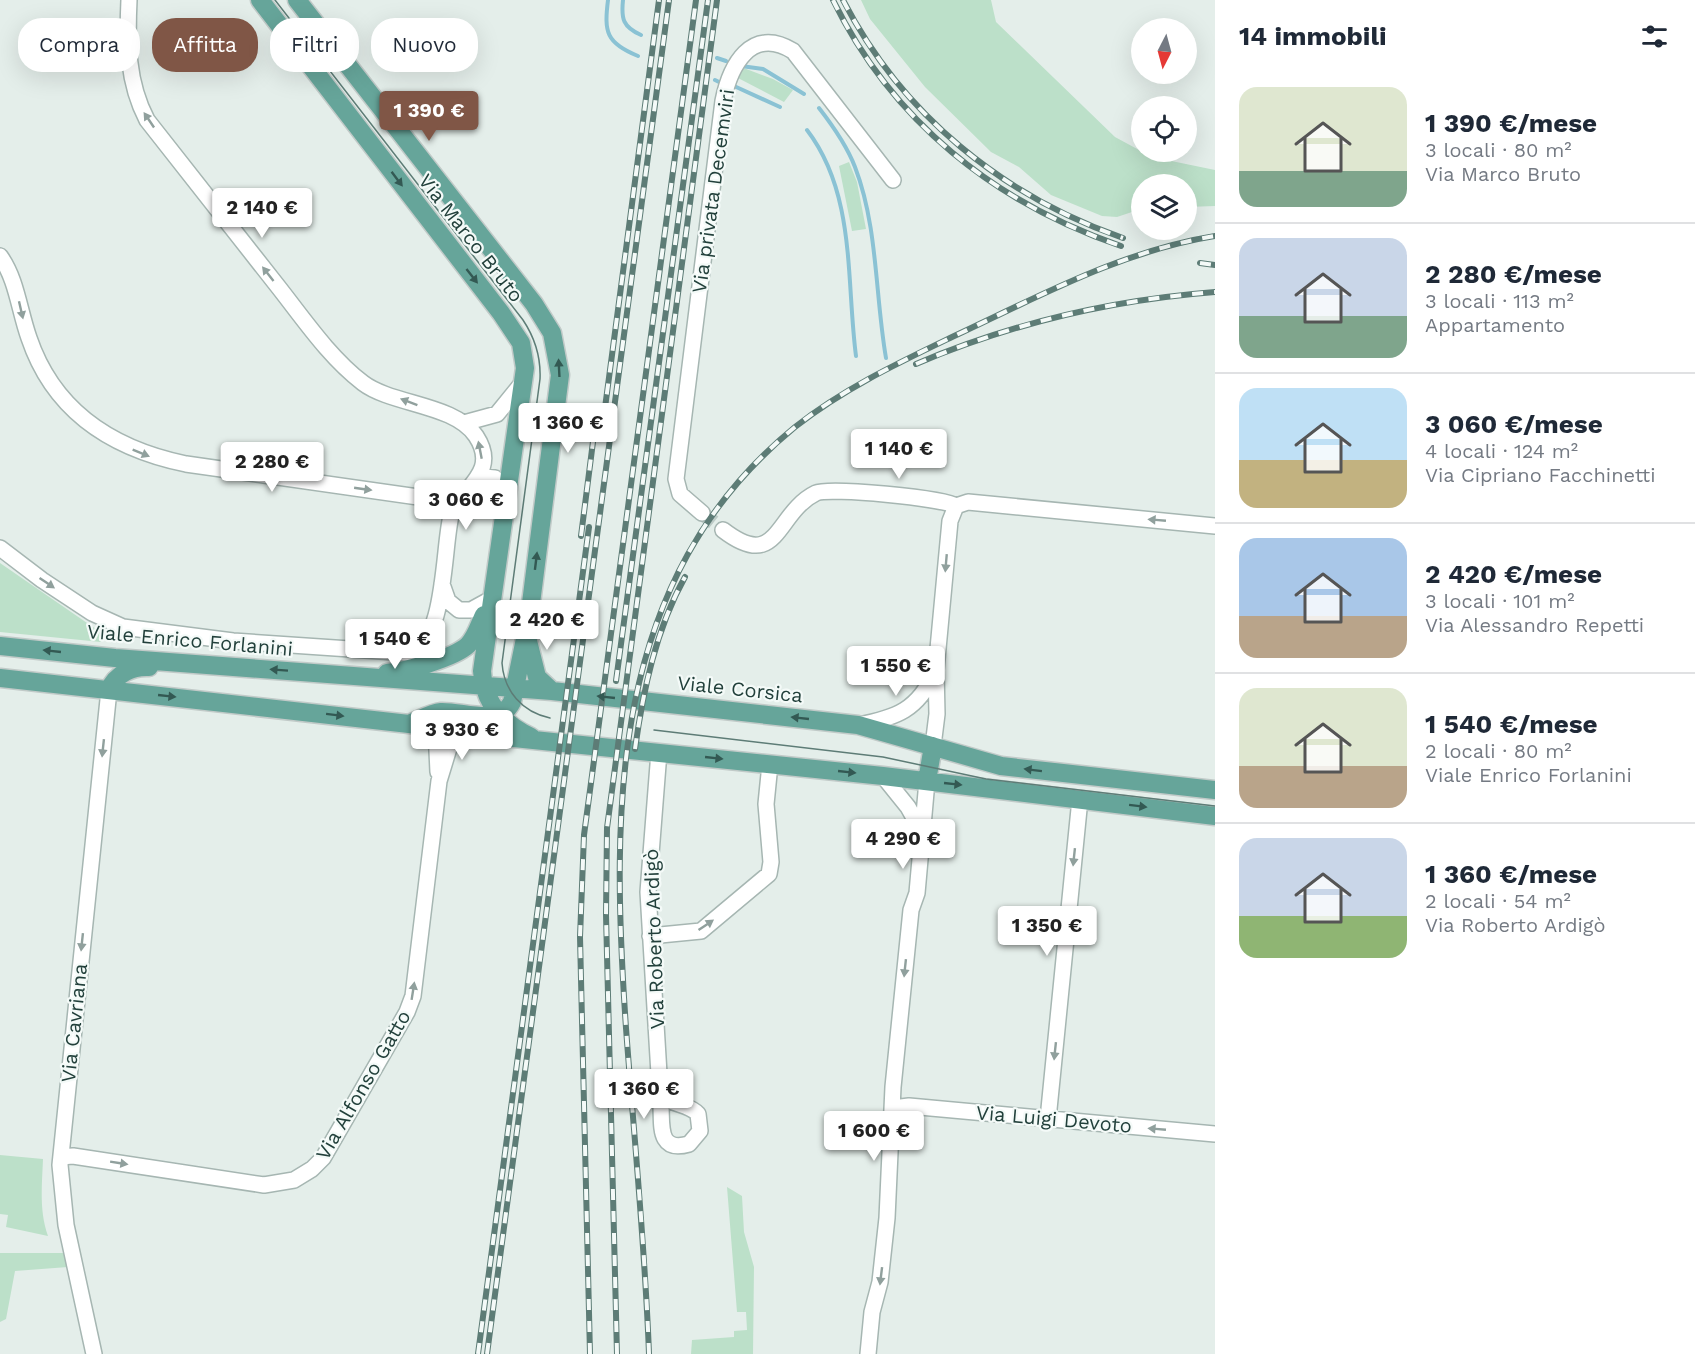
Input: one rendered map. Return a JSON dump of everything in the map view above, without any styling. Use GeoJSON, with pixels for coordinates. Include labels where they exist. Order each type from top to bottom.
{"type":"FeatureCollection","features":[{"type":"Feature","properties":{"kind":"main road","name":"Via Marco Bruto"},"geometry":{"type":"LineString","coordinates":[[260,0],[515,332],[525,351],[523,382],[482,671],[484,686]]}},
{"type":"Feature","properties":{"kind":"main road","name":"Via Marco Bruto"},"geometry":{"type":"LineString","coordinates":[[297,0],[534,304],[552,333],[560,375],[529,619]]}},
{"type":"Feature","properties":{"kind":"main road"},"geometry":{"type":"LineString","coordinates":[[338,675],[399,671],[453,654],[473,638],[491,599]]}},
{"type":"Feature","properties":{"kind":"main road"},"geometry":{"type":"LineString","coordinates":[[443,725],[499,715],[510,705],[529,619]]}},
{"type":"Feature","properties":{"kind":"main road"},"geometry":{"type":"LineString","coordinates":[[529,619],[528,646],[532,664],[539,680],[552,691]]}},
{"type":"Feature","properties":{"kind":"main road","name":"Viale Enrico Forlanini"},"geometry":{"type":"LineString","coordinates":[[0,646],[222,666],[552,691]]}},
{"type":"Feature","properties":{"kind":"main road"},"geometry":{"type":"LineString","coordinates":[[109,690],[121,674],[134,668],[183,670],[222,666]]}},
{"type":"Feature","properties":{"kind":"main road"},"geometry":{"type":"LineString","coordinates":[[0,678],[443,725],[543,740],[883,776],[1215,816]]}},
{"type":"Feature","properties":{"kind":"main road"},"geometry":{"type":"LineString","coordinates":[[423,681],[438,696],[443,725]]}},
{"type":"Feature","properties":{"kind":"main road"},"geometry":{"type":"LineString","coordinates":[[484,686],[490,702],[499,715],[518,731],[543,740]]}},
{"type":"Feature","properties":{"kind":"main road","name":"Viale Corsica"},"geometry":{"type":"LineString","coordinates":[[552,691],[858,724]]}},
{"type":"Feature","properties":{"kind":"main road"},"geometry":{"type":"LineString","coordinates":[[858,724],[1001,766],[1215,790]]}},
{"type":"Feature","properties":{"kind":"main road"},"geometry":{"type":"LineString","coordinates":[[927,781],[933,746]]}},
{"type":"Feature","properties":{"kind":"street"},"geometry":{"type":"LineString","coordinates":[[0,548],[42,580],[92,613],[123,627],[233,641],[402,654],[423,646],[429,634],[442,584],[451,517],[476,482],[482,465],[482,452],[475,434],[464,423],[364,384],[327,348],[147,120],[139,104],[131,71],[129,0]]}},
{"type":"Feature","properties":{"kind":"street","name":"Via privata Decemviri"},"geometry":{"type":"LineString","coordinates":[[697,509],[680,494],[677,471],[723,101],[736,62],[746,51],[760,45],[778,44],[793,51],[893,180]]}},
{"type":"Feature","properties":{"kind":"street"},"geometry":{"type":"LineString","coordinates":[[0,256],[15,283],[30,341],[48,377],[81,417],[121,444],[150,456],[186,464],[453,502],[464,498]]}},
{"type":"Feature","properties":{"kind":"street"},"geometry":{"type":"LineString","coordinates":[[464,423],[497,414],[523,382]]}},
{"type":"Feature","properties":{"kind":"street"},"geometry":{"type":"LineString","coordinates":[[476,482],[484,477],[495,478],[505,490],[505,501]]}},
{"type":"Feature","properties":{"kind":"street"},"geometry":{"type":"LineString","coordinates":[[723,530],[742,544],[750,546],[764,544],[803,502],[825,490],[937,500],[956,506],[968,502],[1215,526]]}},
{"type":"Feature","properties":{"kind":"street"},"geometry":{"type":"LineString","coordinates":[[933,746],[937,714],[936,670],[950,521],[956,506]]}},
{"type":"Feature","properties":{"kind":"street"},"geometry":{"type":"LineString","coordinates":[[442,584],[448,601],[459,610],[471,610],[491,599]]}},
{"type":"Feature","properties":{"kind":"street","name":"Viale Corsica"},"geometry":{"type":"LineString","coordinates":[[858,724],[892,718],[906,711],[928,688],[936,670]]}},
{"type":"Feature","properties":{"kind":"street","name":"Via Cavriana"},"geometry":{"type":"LineString","coordinates":[[94,1354],[66,1225],[61,1188],[61,1157],[109,690]]}},
{"type":"Feature","properties":{"kind":"street","name":"Via Alfonso Gatto"},"geometry":{"type":"LineString","coordinates":[[61,1157],[73,1156],[264,1185],[294,1180],[320,1162],[410,1005],[439,781],[443,725]]}},
{"type":"Feature","properties":{"kind":"street","name":"Via Roberto Ardigò"},"geometry":{"type":"LineString","coordinates":[[659,752],[649,864],[650,936],[660,1090]]}},
{"type":"Feature","properties":{"kind":"street"},"geometry":{"type":"LineString","coordinates":[[650,936],[701,931],[769,874],[771,862],[766,804],[770,764]]}},
{"type":"Feature","properties":{"kind":"street"},"geometry":{"type":"LineString","coordinates":[[883,776],[904,801],[923,835]]}},
{"type":"Feature","properties":{"kind":"street"},"geometry":{"type":"LineString","coordinates":[[868,1354],[885,1240],[892,1108],[910,910],[917,893],[927,781]]}},
{"type":"Feature","properties":{"kind":"street"},"geometry":{"type":"LineString","coordinates":[[1048,1119],[1080,799]]}},
{"type":"Feature","properties":{"kind":"street","name":"Via Luigi Devoto"},"geometry":{"type":"LineString","coordinates":[[892,1108],[909,1106],[1215,1134]]}},
{"type":"Feature","properties":{"kind":"green space"},"geometry":{"type":"Polygon","coordinates":[[[861,0],[991,0],[996,22],[1115,137],[1131,146],[1131,162],[1176,162],[1215,170],[1215,206],[1197,207],[1197,174],[1131,174],[1131,212],[1117,217],[1102,216],[1051,195],[1019,167],[991,152],[925,87],[870,19],[861,0]]]}},
{"type":"Feature","properties":{"kind":"green space"},"geometry":{"type":"Polygon","coordinates":[[[741,67],[773,79],[793,90],[784,102],[738,78],[741,67]]]}},
{"type":"Feature","properties":{"kind":"green space"},"geometry":{"type":"Polygon","coordinates":[[[849,162],[857,182],[866,229],[852,231],[839,166],[849,162]]]}},
{"type":"Feature","properties":{"kind":"green space"},"geometry":{"type":"Polygon","coordinates":[[[0,563],[103,634],[101,642],[0,632],[0,563]]]}},
{"type":"Feature","properties":{"kind":"green space"},"geometry":{"type":"Polygon","coordinates":[[[0,1155],[43,1159],[42,1208],[48,1236],[6,1227],[8,1215],[0,1214],[0,1155]]]}},
{"type":"Feature","properties":{"kind":"green space"},"geometry":{"type":"Polygon","coordinates":[[[727,1187],[742,1196],[744,1232],[754,1267],[753,1354],[691,1354],[692,1340],[734,1337],[734,1331],[747,1330],[746,1312],[737,1312],[727,1187]]]}},
{"type":"Feature","properties":{"kind":"green space"},"geometry":{"type":"Polygon","coordinates":[[[0,1253],[66,1253],[68,1267],[15,1271],[6,1319],[0,1322],[0,1253]]]}},
{"type":"Feature","properties":{"kind":"waterway"},"geometry":{"type":"LineString","coordinates":[[608,0],[606,20],[613,41],[638,56]]}},
{"type":"Feature","properties":{"kind":"waterway"},"geometry":{"type":"LineString","coordinates":[[623,0],[624,22],[630,29],[641,35]]}},
{"type":"Feature","properties":{"kind":"waterway"},"geometry":{"type":"LineString","coordinates":[[717,58],[726,61]]}},
{"type":"Feature","properties":{"kind":"waterway"},"geometry":{"type":"LineString","coordinates":[[741,66],[763,69],[804,94]]}},
{"type":"Feature","properties":{"kind":"waterway"},"geometry":{"type":"LineString","coordinates":[[715,80],[719,82]]}},
{"type":"Feature","properties":{"kind":"waterway"},"geometry":{"type":"LineString","coordinates":[[734,86],[780,107]]}},
{"type":"Feature","properties":{"kind":"waterway"},"geometry":{"type":"LineString","coordinates":[[819,108],[848,151],[862,190],[872,237],[886,358]]}},
{"type":"Feature","properties":{"kind":"waterway"},"geometry":{"type":"LineString","coordinates":[[807,130],[823,155],[834,182],[841,210],[846,238],[856,356]]}},
{"type":"Feature","properties":{"kind":"tunnel"},"geometry":{"type":"LineString","coordinates":[[702,513],[723,530]]}},
{"type":"Feature","properties":{"kind":"tram line"},"geometry":{"type":"LineString","coordinates":[[275,0],[523,320],[534,341],[540,379],[502,663],[506,683],[516,699],[531,711],[550,718]]}},
{"type":"Feature","properties":{"kind":"tram line"},"geometry":{"type":"LineString","coordinates":[[654,730],[883,757],[986,779],[1215,806]]}},
{"type":"Feature","properties":{"kind":"railway"},"geometry":{"type":"LineString","coordinates":[[601,438],[659,0]]}},
{"type":"Feature","properties":{"kind":"railway"},"geometry":{"type":"LineString","coordinates":[[487,1354],[669,0]]}},
{"type":"Feature","properties":{"kind":"railway"},"geometry":{"type":"LineString","coordinates":[[590,1354],[580,937],[584,835],[696,0]]}},
{"type":"Feature","properties":{"kind":"railway"},"geometry":{"type":"LineString","coordinates":[[616,681],[708,0]]}},
{"type":"Feature","properties":{"kind":"railway"},"geometry":{"type":"LineString","coordinates":[[617,1354],[606,915],[607,828],[717,0]]}},
{"type":"Feature","properties":{"kind":"railway"},"geometry":{"type":"LineString","coordinates":[[833,0],[857,44],[885,83],[917,120],[952,152],[990,181],[1031,206],[1075,228],[1121,246]]}},
{"type":"Feature","properties":{"kind":"railway"},"geometry":{"type":"LineString","coordinates":[[843,0],[867,42],[895,80],[926,115],[960,146],[997,175],[1037,199],[1123,238]]}},
{"type":"Feature","properties":{"kind":"railway"},"geometry":{"type":"LineString","coordinates":[[649,1354],[621,946],[620,863],[624,782],[635,703],[655,627],[688,555],[733,488],[795,427],[832,401],[891,367],[1080,277],[1146,252],[1215,236]]}},
{"type":"Feature","properties":{"kind":"railway"},"geometry":{"type":"LineString","coordinates":[[1200,263],[1215,265]]}},
{"type":"Feature","properties":{"kind":"railway"},"geometry":{"type":"LineString","coordinates":[[916,364],[952,349],[1025,325],[1062,316],[1138,301],[1215,292]]}},
{"type":"Feature","properties":{"kind":"railway"},"geometry":{"type":"LineString","coordinates":[[581,536],[595,426]]}},
{"type":"Feature","properties":{"kind":"railway"},"geometry":{"type":"LineString","coordinates":[[478,1354],[589,527]]}},
{"type":"Feature","properties":{"kind":"railway"},"geometry":{"type":"LineString","coordinates":[[635,749],[652,661],[666,618],[685,577]]}}]}
